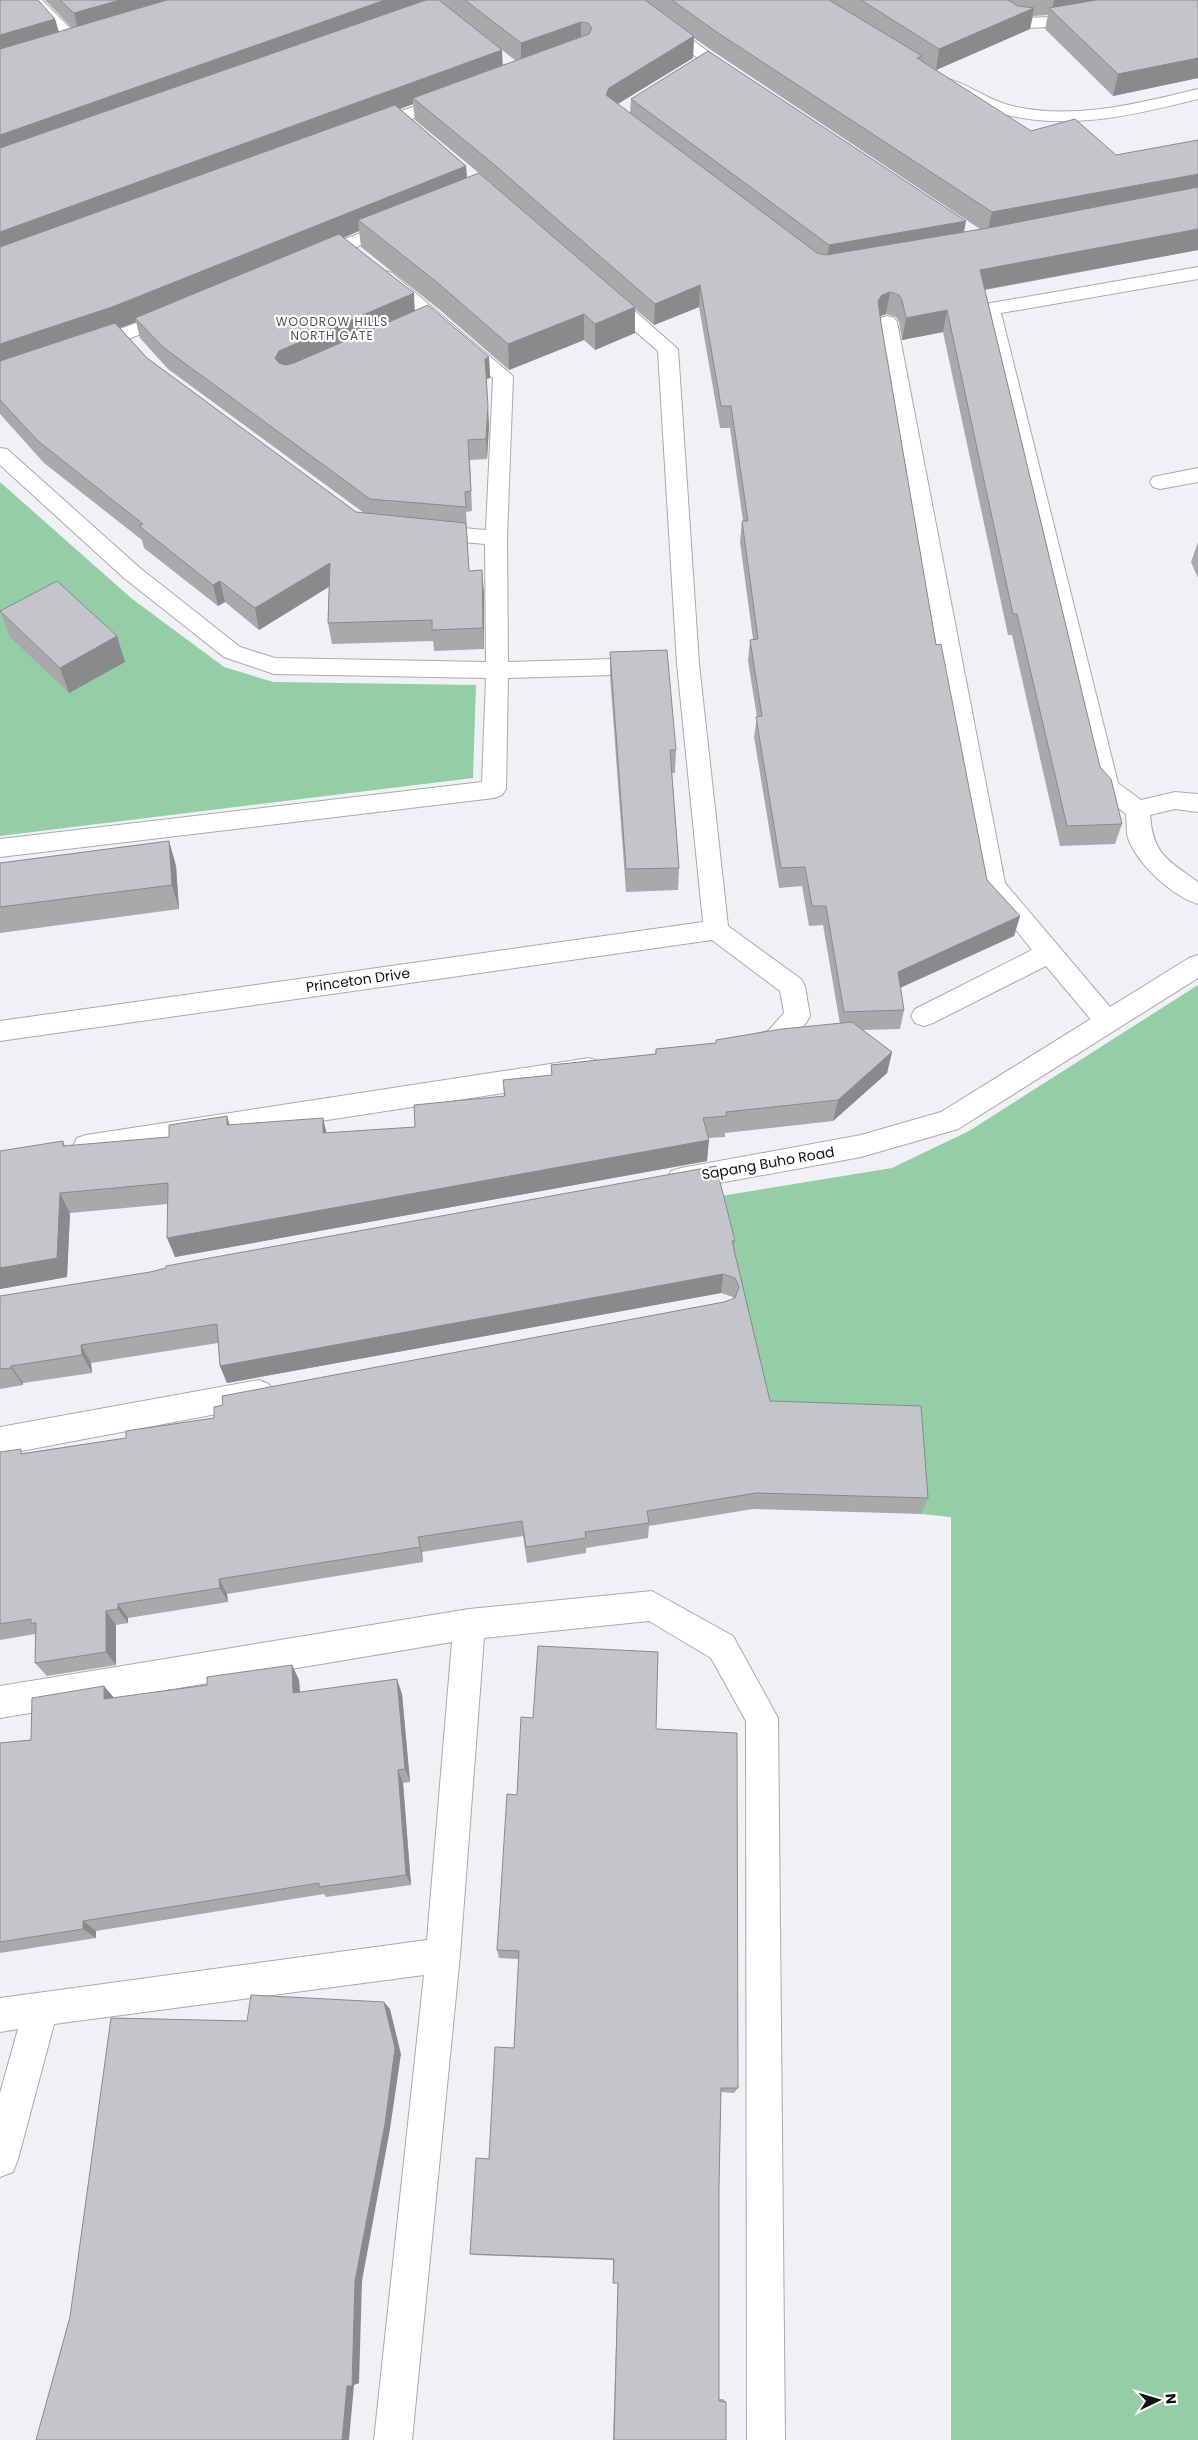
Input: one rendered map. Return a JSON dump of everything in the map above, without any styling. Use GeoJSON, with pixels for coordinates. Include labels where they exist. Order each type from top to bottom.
{"type":"FeatureCollection","features":[{"type":"Feature","properties":{"kind":"street"},"geometry":{"type":"LineString","coordinates":[[33,0],[74,42]]}},
{"type":"Feature","properties":{"kind":"street"},"geometry":{"type":"LineString","coordinates":[[628,0],[706,58],[747,85]]}},
{"type":"Feature","properties":{"kind":"street"},"geometry":{"type":"LineString","coordinates":[[983,0],[1021,23],[1051,22],[1156,0]]}},
{"type":"Feature","properties":{"kind":"street"},"geometry":{"type":"LineString","coordinates":[[55,48],[92,37]]}},
{"type":"Feature","properties":{"kind":"street"},"geometry":{"type":"LineString","coordinates":[[690,68],[706,58]]}},
{"type":"Feature","properties":{"kind":"street"},"geometry":{"type":"LineString","coordinates":[[932,76],[1001,108],[1059,117],[1128,111],[1198,94]]}},
{"type":"Feature","properties":{"kind":"street"},"geometry":{"type":"LineString","coordinates":[[354,134],[406,123],[464,94]]}},
{"type":"Feature","properties":{"kind":"street"},"geometry":{"type":"LineString","coordinates":[[299,264],[357,254],[415,217]]}},
{"type":"Feature","properties":{"kind":"street"},"geometry":{"type":"LineString","coordinates":[[0,848],[494,789],[497,670],[496,538],[503,376],[423,319],[357,254]]}},
{"type":"Feature","properties":{"kind":"street"},"geometry":{"type":"LineString","coordinates":[[1138,810],[1107,788],[990,309],[1198,273]]}},
{"type":"Feature","properties":{"kind":"street"},"geometry":{"type":"LineString","coordinates":[[595,285],[668,349],[688,664],[716,930],[792,986],[798,1016],[776,1040],[727,1048]]}},
{"type":"Feature","properties":{"kind":"street"},"geometry":{"type":"LineString","coordinates":[[71,353],[131,342],[189,309]]}},
{"type":"Feature","properties":{"kind":"street"},"geometry":{"type":"LineString","coordinates":[[887,322],[993,886],[1107,1021]]}},
{"type":"Feature","properties":{"kind":"street"},"geometry":{"type":"LineString","coordinates":[[0,454],[53,504],[132,573],[232,652],[274,666],[497,670],[688,664]]}},
{"type":"Feature","properties":{"kind":"street"},"geometry":{"type":"LineString","coordinates":[[1160,482],[1198,475]]}},
{"type":"Feature","properties":{"kind":"street"},"geometry":{"type":"LineString","coordinates":[[407,530],[496,538]]}},
{"type":"Feature","properties":{"kind":"street"},"geometry":{"type":"LineString","coordinates":[[1138,810],[1162,802],[1189,800],[1198,803]]}},
{"type":"Feature","properties":{"kind":"street"},"geometry":{"type":"LineString","coordinates":[[1138,810],[1140,837],[1156,863],[1198,895]]}},
{"type":"Feature","properties":{"kind":"street","name":"Princeton Drive"},"geometry":{"type":"LineString","coordinates":[[0,1031],[716,930]]}},
{"type":"Feature","properties":{"kind":"street"},"geometry":{"type":"LineString","coordinates":[[924,1016],[1049,953]]}},
{"type":"Feature","properties":{"kind":"street","name":"Sapang Buho Road"},"geometry":{"type":"LineString","coordinates":[[656,1184],[861,1146],[949,1121],[1198,965]]}},
{"type":"Feature","properties":{"kind":"street"},"geometry":{"type":"LineString","coordinates":[[59,1151],[609,1066]]}},
{"type":"Feature","properties":{"kind":"street"},"geometry":{"type":"LineString","coordinates":[[0,1441],[283,1388]]}},
{"type":"Feature","properties":{"kind":"street"},"geometry":{"type":"LineString","coordinates":[[0,1702],[469,1624],[652,1606],[722,1647],[762,1718],[766,2440]]}},
{"type":"Feature","properties":{"kind":"street"},"geometry":{"type":"LineString","coordinates":[[393,2440],[443,1955],[469,1624]]}},
{"type":"Feature","properties":{"kind":"street"},"geometry":{"type":"LineString","coordinates":[[0,2015],[443,1955]]}},
{"type":"Feature","properties":{"kind":"street"},"geometry":{"type":"LineString","coordinates":[[0,2160],[41,2008]]}},
{"type":"Feature","properties":{"kind":"green space"},"geometry":{"type":"Polygon","coordinates":[[[0,482],[131,598],[224,667],[273,682],[476,685],[473,778],[0,836],[0,482]]]}},
{"type":"Feature","properties":{"kind":"green space"},"geometry":{"type":"Polygon","coordinates":[[[1198,985],[1198,2440],[951,2440],[951,1517],[796,1501],[709,1198],[892,1168],[969,1131],[1198,985]]]}},
{"type":"Feature","properties":{"kind":"building"},"geometry":{"type":"Polygon","coordinates":[[[0,0],[38,0],[55,19],[0,35],[0,0]]]}},
{"type":"Feature","properties":{"kind":"building"},"geometry":{"type":"Polygon","coordinates":[[[60,0],[120,0],[74,13],[60,0]]]}},
{"type":"Feature","properties":{"kind":"building"},"geometry":{"type":"Polygon","coordinates":[[[167,0],[385,0],[0,135],[0,49],[167,0]]]}},
{"type":"Feature","properties":{"kind":"building"},"geometry":{"type":"Polygon","coordinates":[[[426,0],[439,0],[502,50],[0,232],[0,148],[426,0]]]}},
{"type":"Feature","properties":{"kind":"building"},"geometry":{"type":"Polygon","coordinates":[[[465,0],[645,0],[694,36],[609,88],[606,95],[817,253],[826,255],[988,228],[1198,187],[1198,229],[980,270],[1100,767],[1111,779],[1122,824],[1067,826],[1017,614],[1013,614],[947,310],[906,318],[899,295],[890,292],[882,295],[878,301],[936,645],[941,644],[987,880],[1020,916],[898,972],[904,1010],[844,1012],[826,906],[812,906],[805,867],[781,868],[756,717],[762,716],[750,640],[758,639],[742,521],[748,521],[731,406],[721,406],[700,285],[655,304],[491,162],[413,98],[589,34],[592,28],[588,23],[581,22],[521,43],[465,0]]]}},
{"type":"Feature","properties":{"kind":"building"},"geometry":{"type":"Polygon","coordinates":[[[672,0],[829,0],[922,56],[917,58],[1031,131],[1075,119],[1116,155],[1198,140],[1198,174],[992,212],[715,31],[672,0]]]}},
{"type":"Feature","properties":{"kind":"building"},"geometry":{"type":"Polygon","coordinates":[[[861,0],[1008,0],[1018,6],[1034,8],[939,49],[861,0]]]}},
{"type":"Feature","properties":{"kind":"building"},"geometry":{"type":"Polygon","coordinates":[[[1096,0],[1198,0],[1198,58],[1118,74],[1049,8],[1096,0]]]}},
{"type":"Feature","properties":{"kind":"building"},"geometry":{"type":"Polygon","coordinates":[[[708,51],[966,221],[829,245],[631,99],[708,51]]]}},
{"type":"Feature","properties":{"kind":"building"},"geometry":{"type":"Polygon","coordinates":[[[395,105],[466,166],[112,307],[0,344],[0,247],[395,105]]]}},
{"type":"Feature","properties":{"kind":"building"},"geometry":{"type":"Polygon","coordinates":[[[479,173],[635,307],[595,324],[584,314],[508,344],[438,283],[358,220],[479,173]]]}},
{"type":"Feature","properties":{"kind":"building"},"geometry":{"type":"Polygon","coordinates":[[[339,234],[414,293],[279,351],[275,358],[279,363],[286,365],[294,363],[428,305],[489,357],[485,359],[488,406],[486,439],[468,440],[471,491],[465,492],[466,507],[370,499],[164,348],[135,318],[339,234]]]}},
{"type":"Feature","properties":{"kind":"building"},"geometry":{"type":"Polygon","coordinates":[[[115,323],[147,358],[356,512],[466,523],[469,571],[482,570],[483,628],[432,630],[432,620],[328,623],[330,563],[255,608],[220,581],[213,585],[139,526],[143,524],[38,441],[0,400],[0,361],[115,323]]]}},
{"type":"Feature","properties":{"kind":"building"},"geometry":{"type":"Polygon","coordinates":[[[57,581],[117,636],[60,668],[0,611],[57,581]]]}},
{"type":"Feature","properties":{"kind":"building"},"geometry":{"type":"Polygon","coordinates":[[[667,650],[676,750],[670,750],[679,868],[626,869],[610,652],[667,650]]]}},
{"type":"Feature","properties":{"kind":"building"},"geometry":{"type":"Polygon","coordinates":[[[169,841],[172,885],[0,907],[0,863],[169,841]]]}},
{"type":"Feature","properties":{"kind":"building"},"geometry":{"type":"Polygon","coordinates":[[[852,1022],[892,1052],[838,1100],[726,1112],[727,1116],[703,1118],[709,1140],[167,1238],[168,1183],[60,1193],[57,1258],[0,1268],[0,1151],[63,1141],[63,1146],[169,1137],[169,1125],[227,1116],[227,1125],[323,1118],[323,1133],[415,1127],[414,1105],[505,1096],[503,1080],[552,1075],[551,1065],[656,1054],[656,1049],[716,1043],[716,1040],[782,1029],[852,1022]]]}},
{"type":"Feature","properties":{"kind":"building"},"geometry":{"type":"Polygon","coordinates":[[[716,1166],[735,1241],[732,1241],[770,1401],[921,1406],[928,1498],[756,1493],[647,1511],[649,1523],[585,1532],[586,1538],[526,1547],[522,1521],[418,1537],[420,1547],[219,1579],[220,1588],[118,1604],[118,1609],[106,1611],[106,1652],[35,1663],[36,1623],[31,1623],[31,1619],[0,1624],[0,1452],[21,1449],[21,1454],[126,1438],[126,1431],[214,1418],[214,1407],[223,1405],[222,1396],[724,1302],[735,1298],[739,1287],[735,1278],[723,1274],[220,1366],[217,1324],[81,1345],[82,1355],[0,1369],[0,1296],[150,1272],[166,1268],[166,1266],[716,1166]]]}},
{"type":"Feature","properties":{"kind":"building"},"geometry":{"type":"Polygon","coordinates":[[[538,1646],[658,1652],[656,1729],[737,1733],[738,2088],[721,2088],[719,2186],[719,2401],[726,2402],[726,2440],[614,2440],[618,2283],[613,2283],[614,2259],[470,2254],[476,2158],[489,2159],[495,2047],[514,2048],[519,1951],[497,1950],[507,1794],[517,1795],[521,1717],[533,1718],[538,1646]]]}},
{"type":"Feature","properties":{"kind":"building"},"geometry":{"type":"Polygon","coordinates":[[[292,1665],[293,1693],[397,1679],[405,1769],[398,1770],[406,1875],[319,1887],[319,1883],[83,1921],[83,1929],[0,1942],[0,1743],[31,1740],[32,1698],[104,1686],[104,1699],[207,1685],[207,1677],[292,1665]]]}},
{"type":"Feature","properties":{"kind":"building"},"geometry":{"type":"Polygon","coordinates":[[[251,1995],[384,2002],[395,2048],[385,2124],[355,2281],[352,2386],[347,2386],[342,2440],[36,2440],[70,2317],[111,2018],[247,2021],[251,1995]]]}},
{"type":"Feature","properties":{"kind":"district","name":"WOODROW HILLS NORTH GATE"},"geometry":{"type":"Point","coordinates":[332,329]}}]}
